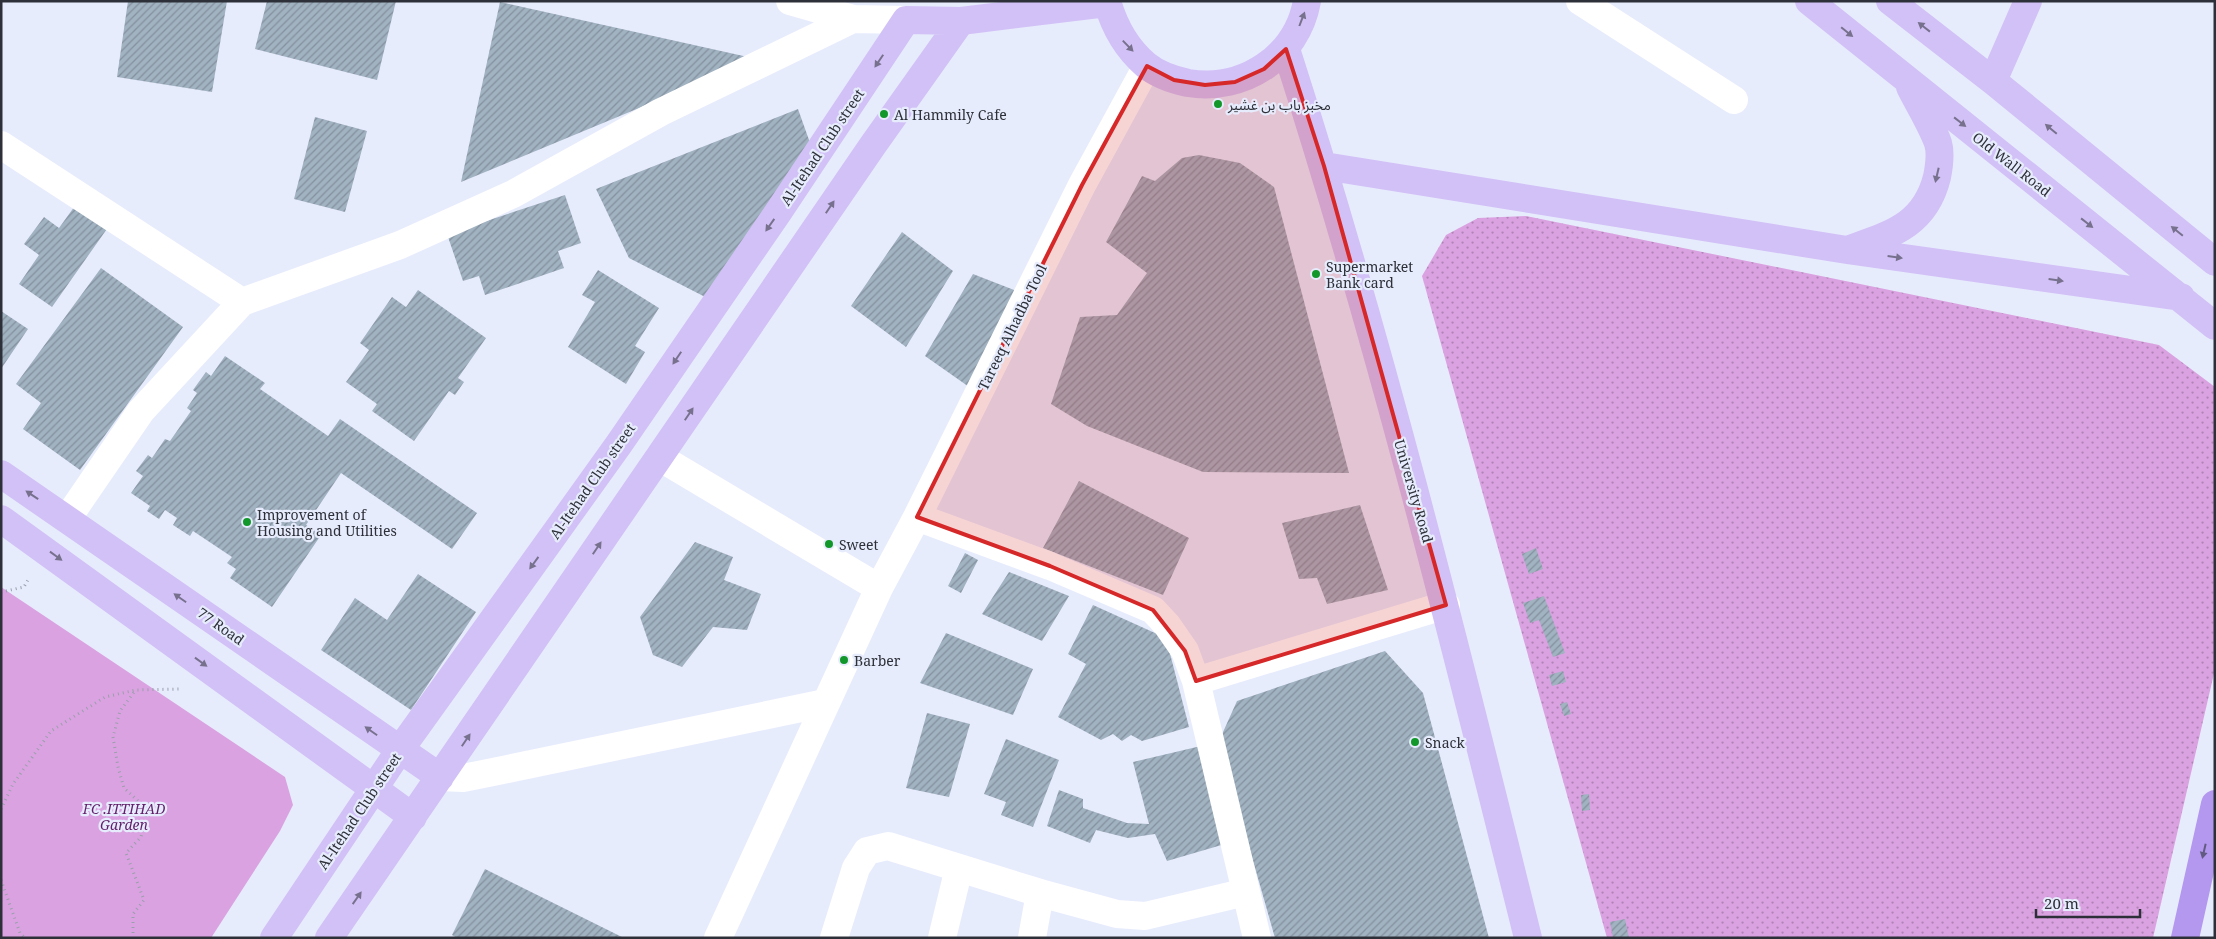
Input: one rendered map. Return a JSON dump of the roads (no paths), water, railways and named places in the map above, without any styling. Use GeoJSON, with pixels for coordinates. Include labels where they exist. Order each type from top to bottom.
{"type":"FeatureCollection","features":[{"type":"Feature","properties":{"kind":"highway"},"geometry":{"type":"LineString","coordinates":[[2185,938],[2215,804]]}},
{"type":"Feature","properties":{"kind":"main road"},"geometry":{"type":"LineString","coordinates":[[906,20],[962,21],[1107,2],[1121,38],[1147,66],[1174,80],[1205,86],[1235,82],[1264,69],[1286,49],[1303,19],[1307,1]]}},
{"type":"Feature","properties":{"kind":"main road","name":"Old Wall Road"},"geometry":{"type":"LineString","coordinates":[[1809,1],[2215,326]]}},
{"type":"Feature","properties":{"kind":"main road"},"geometry":{"type":"LineString","coordinates":[[1890,1],[1993,81],[2215,262]]}},
{"type":"Feature","properties":{"kind":"main road"},"geometry":{"type":"LineString","coordinates":[[1993,81],[2028,1]]}},
{"type":"Feature","properties":{"kind":"main road","name":"Al-Itehad Club street"},"geometry":{"type":"LineString","coordinates":[[274,938],[399,751],[619,444],[779,211],[906,20]]}},
{"type":"Feature","properties":{"kind":"main road"},"geometry":{"type":"LineString","coordinates":[[329,938],[873,145],[962,21]]}},
{"type":"Feature","properties":{"kind":"main road","name":"University Road"},"geometry":{"type":"LineString","coordinates":[[1286,49],[1324,166],[1446,605],[1528,938]]}},
{"type":"Feature","properties":{"kind":"main road"},"geometry":{"type":"LineString","coordinates":[[1847,250],[1884,237],[1908,224],[1924,210],[1934,190],[1939,167],[1938,144],[1908,81]]}},
{"type":"Feature","properties":{"kind":"main road"},"geometry":{"type":"LineString","coordinates":[[1324,166],[1847,250],[2181,297]]}},
{"type":"Feature","properties":{"kind":"main road","name":"77 Road"},"geometry":{"type":"LineString","coordinates":[[1,474],[399,751],[440,777]]}},
{"type":"Feature","properties":{"kind":"main road"},"geometry":{"type":"LineString","coordinates":[[1,519],[413,817]]}},
{"type":"Feature","properties":{"kind":"street"},"geometry":{"type":"LineString","coordinates":[[790,1],[853,19],[906,20]]}},
{"type":"Feature","properties":{"kind":"street"},"geometry":{"type":"LineString","coordinates":[[1580,1],[1734,100]]}},
{"type":"Feature","properties":{"kind":"street"},"geometry":{"type":"LineString","coordinates":[[68,519],[141,410],[242,302],[400,245],[513,194],[661,112],[853,19]]}},
{"type":"Feature","properties":{"kind":"street","name":"Tareeq Alhadba Tool"},"geometry":{"type":"LineString","coordinates":[[718,938],[879,588],[917,517],[1082,186],[1147,66]]}},
{"type":"Feature","properties":{"kind":"street"},"geometry":{"type":"LineString","coordinates":[[1,145],[242,302]]}},
{"type":"Feature","properties":{"kind":"street"},"geometry":{"type":"LineString","coordinates":[[659,457],[879,588]]}},
{"type":"Feature","properties":{"kind":"street"},"geometry":{"type":"LineString","coordinates":[[917,517],[1050,566],[1153,610],[1168,625],[1185,651],[1196,681],[1257,938]]}},
{"type":"Feature","properties":{"kind":"street"},"geometry":{"type":"LineString","coordinates":[[1196,681],[1446,605]]}},
{"type":"Feature","properties":{"kind":"street"},"geometry":{"type":"LineString","coordinates":[[440,777],[463,778],[825,703]]}},
{"type":"Feature","properties":{"kind":"street"},"geometry":{"type":"LineString","coordinates":[[834,938],[856,868],[867,851],[888,846],[1040,893],[1117,914],[1145,916],[1246,892]]}},
{"type":"Feature","properties":{"kind":"street"},"geometry":{"type":"LineString","coordinates":[[942,938],[958,868]]}},
{"type":"Feature","properties":{"kind":"street"},"geometry":{"type":"LineString","coordinates":[[1032,938],[1040,893]]}},
{"type":"Feature","properties":{"kind":"place","name":"مخبز باب بن غشير"},"geometry":{"type":"Point","coordinates":[1218,104]}},
{"type":"Feature","properties":{"kind":"place","name":"Al Hammily Cafe"},"geometry":{"type":"Point","coordinates":[884,114]}},
{"type":"Feature","properties":{"kind":"place","name":"Supermarket Bank card"},"geometry":{"type":"Point","coordinates":[1316,274]}},
{"type":"Feature","properties":{"kind":"place","name":"Improvement of Housing and Utilities"},"geometry":{"type":"Point","coordinates":[247,522]}},
{"type":"Feature","properties":{"kind":"place","name":"Sweet"},"geometry":{"type":"Point","coordinates":[829,544]}},
{"type":"Feature","properties":{"kind":"place","name":"Barber"},"geometry":{"type":"Point","coordinates":[844,660]}},
{"type":"Feature","properties":{"kind":"place","name":"Snack"},"geometry":{"type":"Point","coordinates":[1415,742]}},
{"type":"Feature","properties":{"kind":"park label","name":"FC .ITTIHAD Garden"},"geometry":{"type":"Point","coordinates":[124,816]}}]}
